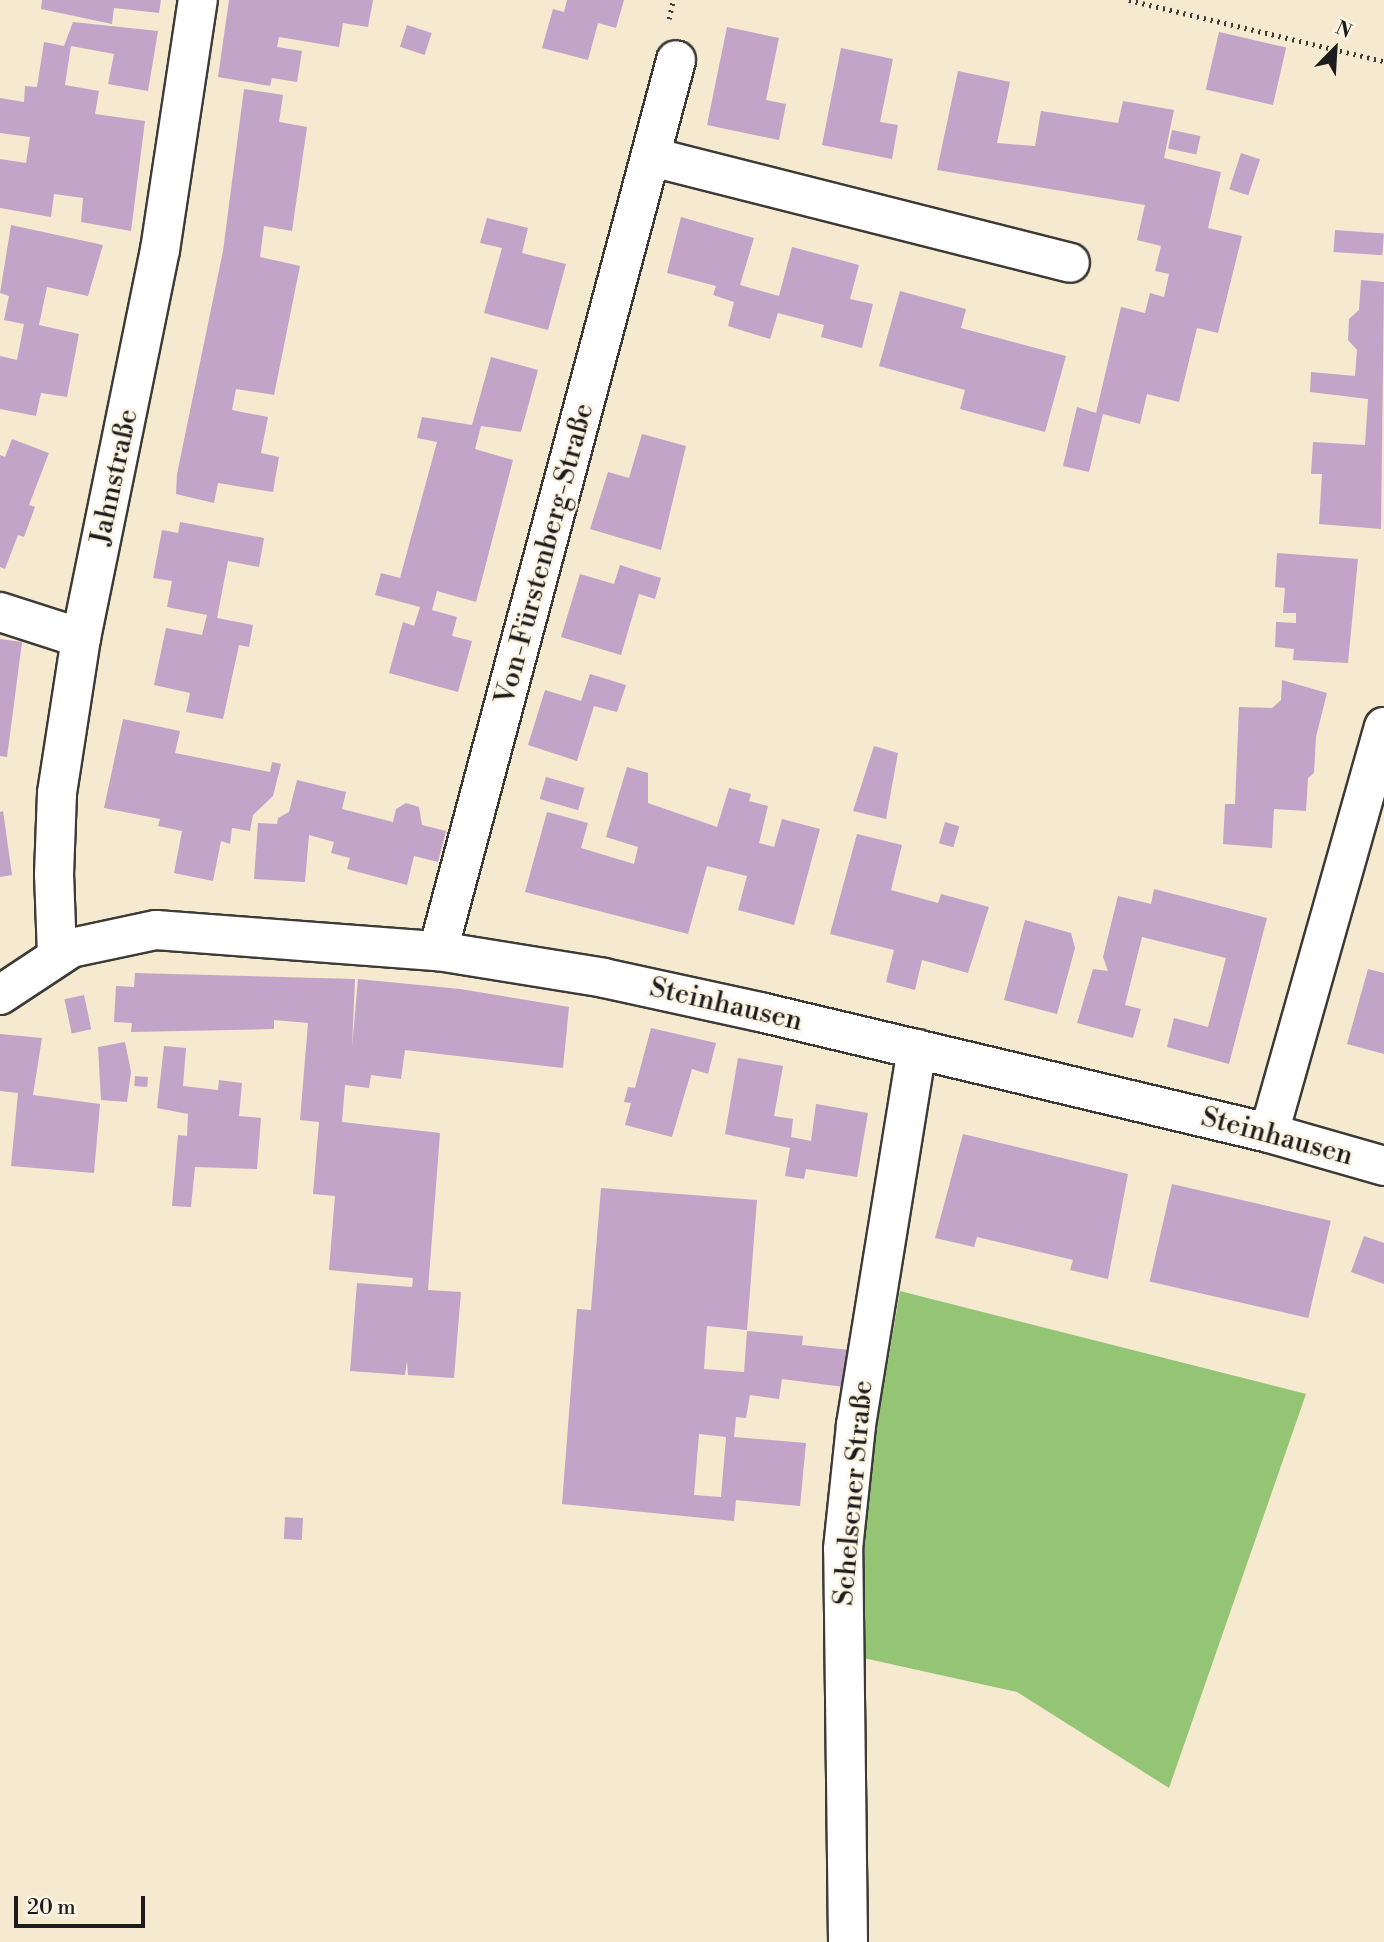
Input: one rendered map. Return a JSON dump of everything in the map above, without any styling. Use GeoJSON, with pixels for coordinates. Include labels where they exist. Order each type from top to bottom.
{"type":"FeatureCollection","features":[{"type":"Feature","properties":{"kind":"street","name":"Jahnstraße"},"geometry":{"type":"LineString","coordinates":[[57,955],[54,834],[81,638],[151,302],[198,0]]}},
{"type":"Feature","properties":{"kind":"street","name":"Von-Fürstenberg-Straße"},"geometry":{"type":"LineString","coordinates":[[438,951],[677,60]]}},
{"type":"Feature","properties":{"kind":"street"},"geometry":{"type":"LineString","coordinates":[[652,157],[1070,263]]}},
{"type":"Feature","properties":{"kind":"street"},"geometry":{"type":"LineString","coordinates":[[0,612],[81,638]]}},
{"type":"Feature","properties":{"kind":"street"},"geometry":{"type":"LineString","coordinates":[[1269,1133],[1384,727]]}},
{"type":"Feature","properties":{"kind":"street","name":"Steinhausen"},"geometry":{"type":"LineString","coordinates":[[0,995],[57,955],[113,936],[175,930],[438,951],[604,978],[917,1049],[1269,1133],[1384,1166]]}},
{"type":"Feature","properties":{"kind":"street","name":"Schelsener Straße"},"geometry":{"type":"LineString","coordinates":[[848,1942],[843,1549],[856,1425],[917,1049]]}},
{"type":"Feature","properties":{"kind":"path"},"geometry":{"type":"LineString","coordinates":[[1129,0],[1384,61]]}},
{"type":"Feature","properties":{"kind":"green space"},"geometry":{"type":"Polygon","coordinates":[[[900,1291],[1306,1394],[1169,1788],[1017,1692],[859,1657],[860,1527],[900,1291]]]}},
{"type":"Feature","properties":{"kind":"building"},"geometry":{"type":"Polygon","coordinates":[[[42,0],[161,0],[159,13],[114,8],[112,24],[41,9],[42,0]]]}},
{"type":"Feature","properties":{"kind":"building"},"geometry":{"type":"Polygon","coordinates":[[[229,0],[373,0],[368,27],[343,23],[339,47],[279,37],[277,47],[302,51],[297,82],[272,78],[270,86],[218,77],[229,0]]]}},
{"type":"Feature","properties":{"kind":"building"},"geometry":{"type":"Polygon","coordinates":[[[567,0],[624,0],[616,28],[598,23],[588,60],[542,48],[553,9],[564,12],[567,0]]]}},
{"type":"Feature","properties":{"kind":"building"},"geometry":{"type":"Polygon","coordinates":[[[73,22],[158,31],[148,91],[108,84],[114,54],[71,46],[65,85],[99,91],[95,114],[145,121],[131,231],[81,222],[83,198],[54,194],[51,217],[0,208],[0,159],[26,163],[30,137],[0,133],[0,98],[24,102],[25,86],[37,87],[44,42],[64,46],[73,22]]]}},
{"type":"Feature","properties":{"kind":"building"},"geometry":{"type":"Polygon","coordinates":[[[407,25],[432,33],[425,55],[400,47],[407,25]]]}},
{"type":"Feature","properties":{"kind":"building"},"geometry":{"type":"Polygon","coordinates":[[[727,27],[779,38],[766,100],[786,104],[779,140],[707,125],[727,27]]]}},
{"type":"Feature","properties":{"kind":"building"},"geometry":{"type":"Polygon","coordinates":[[[1219,32],[1286,48],[1273,105],[1206,89],[1219,32]]]}},
{"type":"Feature","properties":{"kind":"building"},"geometry":{"type":"Polygon","coordinates":[[[841,48],[893,59],[880,122],[898,125],[892,159],[822,145],[841,48]]]}},
{"type":"Feature","properties":{"kind":"building"},"geometry":{"type":"Polygon","coordinates":[[[958,71],[1010,82],[997,143],[1035,146],[1041,111],[1118,123],[1123,101],[1174,110],[1164,158],[1221,172],[1208,228],[1242,236],[1218,333],[1197,328],[1179,402],[1147,394],[1140,424],[1103,414],[1089,472],[1063,466],[1077,407],[1096,413],[1121,307],[1145,313],[1150,293],[1164,297],[1169,274],[1155,271],[1161,246],[1137,240],[1145,205],[937,170],[958,71]]]}},
{"type":"Feature","properties":{"kind":"building"},"geometry":{"type":"Polygon","coordinates":[[[244,89],[283,95],[279,122],[307,127],[292,231],[264,226],[260,257],[300,266],[274,395],[236,389],[232,410],[268,417],[261,453],[279,457],[273,492],[218,483],[214,503],[176,494],[177,474],[223,251],[244,89]]]}},
{"type":"Feature","properties":{"kind":"building"},"geometry":{"type":"Polygon","coordinates":[[[1172,130],[1200,136],[1196,155],[1168,149],[1172,130]]]}},
{"type":"Feature","properties":{"kind":"building"},"geometry":{"type":"Polygon","coordinates":[[[1241,153],[1260,159],[1248,195],[1229,189],[1241,153]]]}},
{"type":"Feature","properties":{"kind":"building"},"geometry":{"type":"Polygon","coordinates":[[[681,217],[754,238],[740,285],[779,296],[792,247],[859,265],[850,299],[873,304],[862,348],[821,337],[824,325],[778,313],[770,339],[728,326],[734,302],[713,295],[716,286],[667,273],[681,217]]]}},
{"type":"Feature","properties":{"kind":"building"},"geometry":{"type":"Polygon","coordinates":[[[487,218],[528,228],[522,253],[566,264],[548,330],[484,313],[502,248],[480,243],[487,218]]]}},
{"type":"Feature","properties":{"kind":"building"},"geometry":{"type":"Polygon","coordinates":[[[11,225],[103,245],[88,296],[47,287],[39,325],[79,334],[67,397],[41,393],[36,416],[0,409],[0,356],[17,360],[24,324],[4,320],[9,296],[0,293],[11,225]]]}},
{"type":"Feature","properties":{"kind":"building"},"geometry":{"type":"Polygon","coordinates":[[[1335,230],[1384,233],[1382,255],[1333,252],[1335,230]]]}},
{"type":"Feature","properties":{"kind":"building"},"geometry":{"type":"Polygon","coordinates":[[[1361,280],[1384,282],[1381,529],[1319,524],[1322,474],[1311,474],[1313,442],[1365,445],[1368,399],[1310,392],[1311,372],[1355,376],[1357,350],[1348,340],[1349,319],[1359,310],[1361,280]]]}},
{"type":"Feature","properties":{"kind":"building"},"geometry":{"type":"Polygon","coordinates":[[[900,291],[966,309],[961,328],[1066,356],[1045,432],[960,409],[965,390],[879,366],[900,291]]]}},
{"type":"Feature","properties":{"kind":"building"},"geometry":{"type":"Polygon","coordinates":[[[491,357],[538,370],[521,432],[481,426],[475,449],[513,460],[476,602],[437,591],[432,610],[457,617],[452,636],[472,641],[458,692],[389,673],[403,622],[414,626],[420,607],[375,595],[381,573],[400,578],[437,442],[417,438],[422,417],[472,425],[491,357]]]}},
{"type":"Feature","properties":{"kind":"building"},"geometry":{"type":"Polygon","coordinates":[[[642,434],[686,446],[661,550],[590,529],[608,472],[629,478],[642,434]]]}},
{"type":"Feature","properties":{"kind":"building"},"geometry":{"type":"Polygon","coordinates":[[[12,439],[49,453],[29,505],[35,507],[24,537],[18,535],[5,569],[0,567],[0,455],[5,457],[12,439]]]}},
{"type":"Feature","properties":{"kind":"building"},"geometry":{"type":"Polygon","coordinates":[[[180,522],[264,538],[259,567],[228,561],[217,618],[253,625],[249,647],[239,645],[223,719],[186,712],[190,693],[154,685],[166,628],[202,635],[207,615],[167,607],[172,581],[153,578],[162,530],[178,533],[180,522]]]}},
{"type":"Feature","properties":{"kind":"building"},"geometry":{"type":"Polygon","coordinates":[[[1277,553],[1358,559],[1348,663],[1293,660],[1294,649],[1275,647],[1276,622],[1296,623],[1296,613],[1283,613],[1285,588],[1275,587],[1277,553]]]}},
{"type":"Feature","properties":{"kind":"building"},"geometry":{"type":"Polygon","coordinates":[[[620,565],[661,578],[655,599],[639,594],[621,655],[561,637],[580,574],[614,584],[620,565]]]}},
{"type":"Feature","properties":{"kind":"building"},"geometry":{"type":"Polygon","coordinates":[[[0,639],[22,642],[7,757],[0,756],[0,639]]]}},
{"type":"Feature","properties":{"kind":"building"},"geometry":{"type":"Polygon","coordinates":[[[590,674],[626,685],[617,712],[594,706],[577,761],[528,745],[545,690],[581,701],[590,674]]]}},
{"type":"Feature","properties":{"kind":"building"},"geometry":{"type":"Polygon","coordinates":[[[1282,680],[1327,693],[1316,737],[1314,773],[1308,778],[1306,811],[1274,809],[1272,848],[1223,844],[1225,804],[1235,804],[1239,707],[1272,708],[1281,700],[1282,680]]]}},
{"type":"Feature","properties":{"kind":"building"},"geometry":{"type":"Polygon","coordinates":[[[123,719],[180,731],[175,753],[270,772],[272,762],[281,764],[273,796],[253,815],[250,831],[232,828],[230,844],[221,841],[213,881],[174,873],[182,831],[158,826],[160,819],[104,808],[123,719]]]}},
{"type":"Feature","properties":{"kind":"building"},"geometry":{"type":"Polygon","coordinates":[[[874,746],[898,753],[886,819],[853,811],[874,746]]]}},
{"type":"Feature","properties":{"kind":"building"},"geometry":{"type":"Polygon","coordinates":[[[627,767],[648,773],[648,803],[717,827],[729,788],[751,794],[749,801],[768,806],[759,843],[774,847],[782,819],[820,829],[794,925],[738,910],[747,876],[707,866],[688,934],[525,892],[547,812],[588,823],[581,848],[634,864],[638,847],[606,837],[627,767]]]}},
{"type":"Feature","properties":{"kind":"building"},"geometry":{"type":"Polygon","coordinates":[[[546,777],[584,788],[578,810],[540,799],[546,777]]]}},
{"type":"Feature","properties":{"kind":"building"},"geometry":{"type":"Polygon","coordinates":[[[297,780],[346,792],[342,809],[393,822],[396,809],[406,803],[419,807],[422,825],[446,831],[438,862],[414,856],[407,885],[347,869],[350,858],[331,853],[334,842],[309,835],[305,882],[254,879],[258,823],[277,824],[278,818],[289,812],[297,780]]]}},
{"type":"Feature","properties":{"kind":"building"},"geometry":{"type":"Polygon","coordinates":[[[3,811],[12,875],[0,877],[0,812],[3,811]]]}},
{"type":"Feature","properties":{"kind":"building"},"geometry":{"type":"Polygon","coordinates":[[[945,822],[959,826],[953,847],[939,843],[945,822]]]}},
{"type":"Feature","properties":{"kind":"building"},"geometry":{"type":"Polygon","coordinates":[[[857,834],[902,845],[891,890],[938,903],[941,894],[989,907],[968,973],[922,960],[915,990],[886,982],[894,950],[830,934],[857,834]]]}},
{"type":"Feature","properties":{"kind":"building"},"geometry":{"type":"Polygon","coordinates":[[[1154,889],[1267,918],[1229,1064],[1167,1047],[1174,1018],[1208,1027],[1226,958],[1142,937],[1125,1005],[1141,1009],[1133,1038],[1077,1023],[1093,969],[1108,971],[1103,957],[1118,896],[1151,904],[1154,889]]]}},
{"type":"Feature","properties":{"kind":"building"},"geometry":{"type":"Polygon","coordinates":[[[1025,920],[1071,933],[1075,948],[1057,1014],[1004,1000],[1025,920]]]}},
{"type":"Feature","properties":{"kind":"building"},"geometry":{"type":"Polygon","coordinates":[[[1368,969],[1384,973],[1384,1054],[1347,1044],[1368,969]]]}},
{"type":"Feature","properties":{"kind":"building"},"geometry":{"type":"Polygon","coordinates":[[[135,973],[355,979],[352,1048],[358,979],[460,989],[569,1007],[563,1068],[405,1050],[401,1079],[371,1075],[369,1088],[345,1085],[342,1122],[440,1133],[428,1290],[461,1292],[454,1378],[408,1375],[407,1361],[405,1375],[350,1371],[357,1283],[412,1287],[413,1278],[329,1270],[335,1196],[313,1194],[319,1122],[300,1120],[308,1023],[274,1020],[274,1029],[131,1032],[132,1023],[114,1022],[116,986],[134,987],[135,973]]]}},
{"type":"Feature","properties":{"kind":"building"},"geometry":{"type":"Polygon","coordinates":[[[84,995],[91,1029],[72,1033],[64,999],[84,995]]]}},
{"type":"Feature","properties":{"kind":"building"},"geometry":{"type":"Polygon","coordinates":[[[651,1028],[716,1043],[708,1074],[692,1069],[672,1137],[625,1125],[631,1103],[624,1102],[628,1087],[635,1088],[651,1028]]]}},
{"type":"Feature","properties":{"kind":"building"},"geometry":{"type":"Polygon","coordinates":[[[0,1034],[42,1038],[33,1095],[100,1104],[94,1173],[11,1166],[18,1093],[0,1091],[0,1034]]]}},
{"type":"Feature","properties":{"kind":"building"},"geometry":{"type":"Polygon","coordinates":[[[125,1042],[131,1072],[127,1102],[101,1100],[98,1047],[125,1042]]]}},
{"type":"Feature","properties":{"kind":"building"},"geometry":{"type":"Polygon","coordinates":[[[164,1046],[186,1048],[183,1086],[218,1090],[219,1080],[242,1083],[239,1116],[261,1118],[257,1169],[195,1167],[191,1207],[172,1206],[178,1135],[187,1136],[188,1114],[157,1108],[164,1046]]]}},
{"type":"Feature","properties":{"kind":"building"},"geometry":{"type":"Polygon","coordinates":[[[738,1058],[783,1066],[774,1116],[793,1119],[791,1137],[811,1141],[816,1104],[868,1113],[857,1177],[806,1169],[804,1179],[785,1176],[790,1148],[725,1134],[738,1058]]]}},
{"type":"Feature","properties":{"kind":"building"},"geometry":{"type":"Polygon","coordinates":[[[135,1076],[148,1077],[147,1087],[134,1086],[135,1076]]]}},
{"type":"Feature","properties":{"kind":"building"},"geometry":{"type":"Polygon","coordinates":[[[963,1134],[1128,1174],[1108,1279],[1070,1270],[1073,1260],[977,1237],[974,1247],[935,1238],[963,1134]]]}},
{"type":"Feature","properties":{"kind":"building"},"geometry":{"type":"Polygon","coordinates":[[[1172,1184],[1331,1221],[1308,1318],[1150,1281],[1172,1184]]]}},
{"type":"Feature","properties":{"kind":"building"},"geometry":{"type":"Polygon","coordinates":[[[601,1188],[757,1200],[747,1330],[707,1326],[704,1369],[744,1372],[747,1331],[803,1336],[802,1345],[850,1350],[844,1387],[782,1379],[779,1399],[750,1395],[746,1418],[736,1417],[734,1437],[806,1443],[800,1506],[736,1500],[734,1521],[562,1504],[577,1309],[591,1310],[601,1188]],[[699,1434],[694,1495],[721,1497],[726,1437],[699,1434]]]}},
{"type":"Feature","properties":{"kind":"building"},"geometry":{"type":"Polygon","coordinates":[[[1364,1236],[1384,1243],[1384,1284],[1351,1272],[1364,1236]]]}},
{"type":"Feature","properties":{"kind":"building"},"geometry":{"type":"Polygon","coordinates":[[[285,1517],[303,1518],[302,1540],[284,1539],[285,1517]]]}}]}
